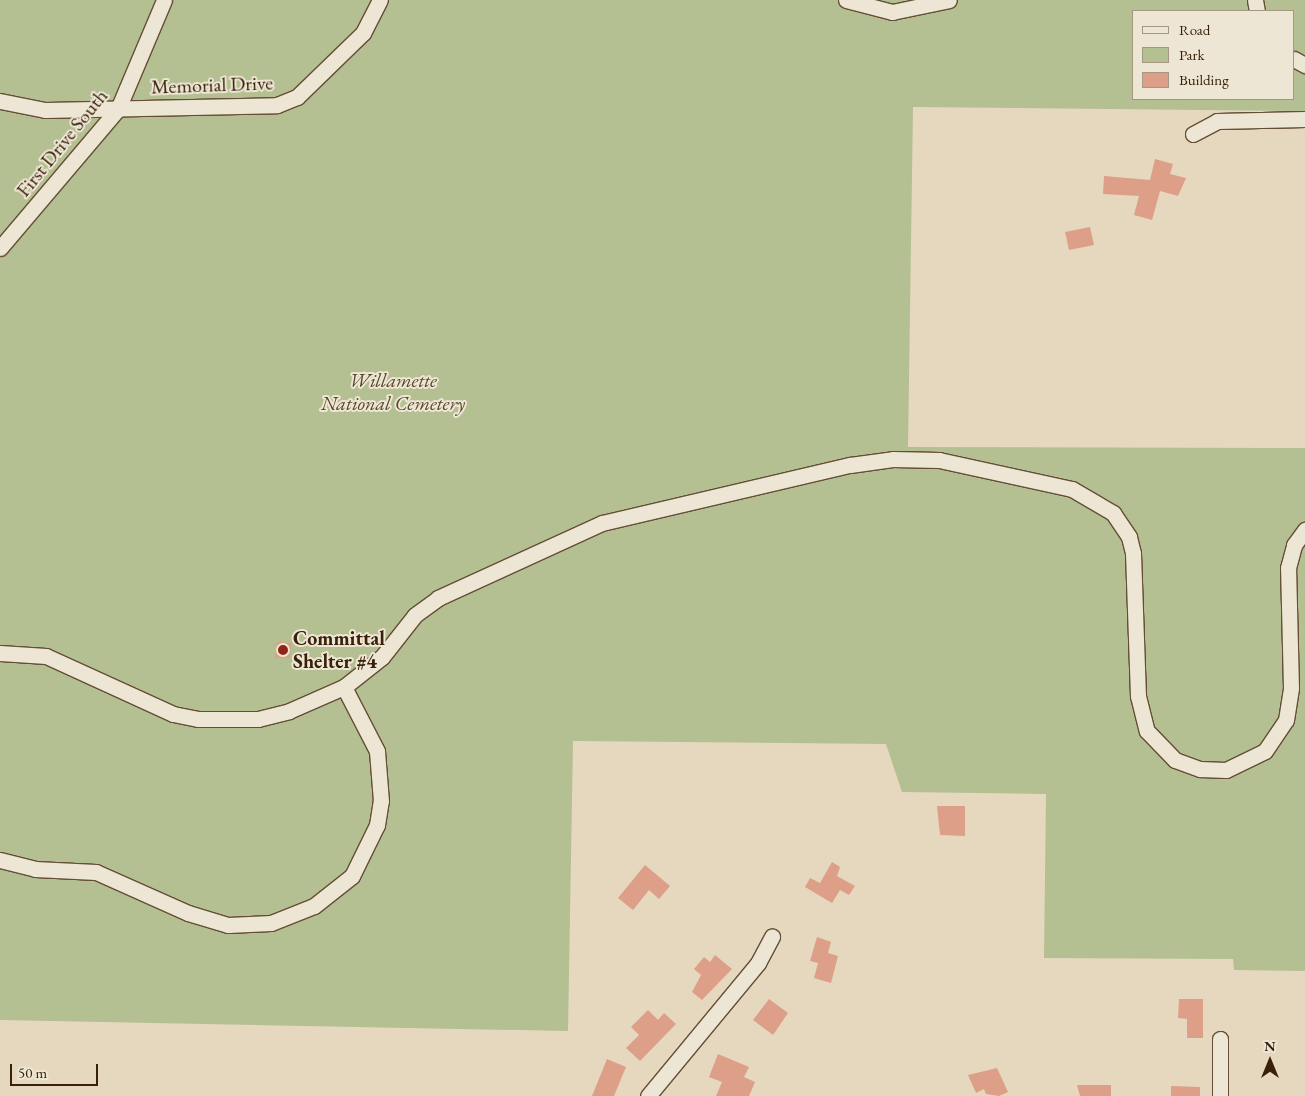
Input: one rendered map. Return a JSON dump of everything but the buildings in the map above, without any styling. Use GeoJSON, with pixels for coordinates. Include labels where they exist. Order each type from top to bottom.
{"type":"FeatureCollection","features":[{"type":"Feature","properties":{"kind":"street","name":"First Drive South"},"geometry":{"type":"LineString","coordinates":[[0,248],[118,108],[164,0]]}},
{"type":"Feature","properties":{"kind":"street","name":"Memorial Drive"},"geometry":{"type":"LineString","coordinates":[[0,101],[45,110],[288,102],[363,33],[380,0]]}},
{"type":"Feature","properties":{"kind":"street"},"geometry":{"type":"LineString","coordinates":[[846,0],[892,12],[949,0]]}},
{"type":"Feature","properties":{"kind":"street"},"geometry":{"type":"LineString","coordinates":[[1193,134],[1217,121],[1305,119]]}},
{"type":"Feature","properties":{"kind":"street"},"geometry":{"type":"LineString","coordinates":[[0,653],[46,656],[146,705],[198,719],[258,719],[289,711],[344,687],[382,657],[425,605],[602,523],[850,464],[893,458],[939,460],[1072,489],[1113,513],[1129,537],[1133,553],[1138,696],[1147,731],[1164,752],[1182,763],[1226,770],[1265,751],[1286,720],[1290,688],[1288,568],[1294,545],[1305,530]]}},
{"type":"Feature","properties":{"kind":"street"},"geometry":{"type":"LineString","coordinates":[[0,860],[35,869],[96,872],[188,913],[228,925],[271,923],[314,906],[352,876],[374,833],[381,801],[377,750],[344,687]]}},
{"type":"Feature","properties":{"kind":"street"},"geometry":{"type":"LineString","coordinates":[[648,1096],[758,963],[772,937]]}},
{"type":"Feature","properties":{"kind":"street"},"geometry":{"type":"LineString","coordinates":[[1220,1039],[1220,1096]]}},
{"type":"Feature","properties":{"kind":"green space","name":"Willamette National Cemetery"},"geometry":{"type":"Polygon","coordinates":[[[0,0],[1305,0],[1305,111],[913,107],[908,447],[1305,448],[1305,971],[1234,970],[1233,959],[1044,958],[1046,794],[902,792],[886,744],[573,741],[568,1031],[0,1020],[0,0]]]}},
{"type":"Feature","properties":{"kind":"place","name":"Committal Shelter #4"},"geometry":{"type":"Point","coordinates":[283,650]}}]}
